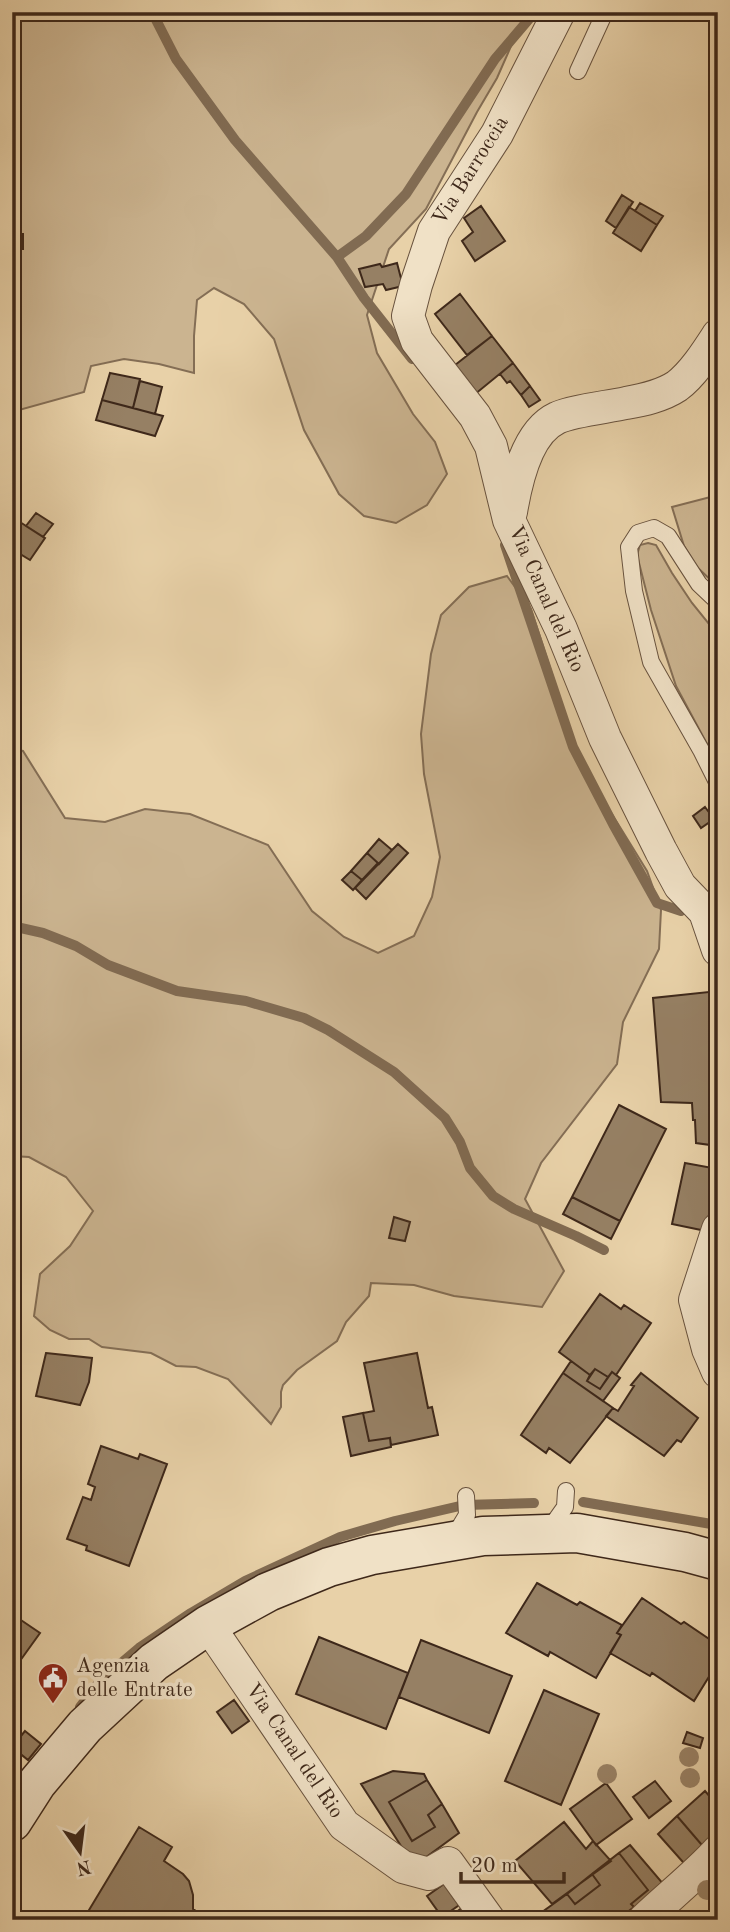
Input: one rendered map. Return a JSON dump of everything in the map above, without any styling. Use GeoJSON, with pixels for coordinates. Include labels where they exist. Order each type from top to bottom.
{"type":"FeatureCollection","features":[{"type":"Feature","properties":{"kind":"main road"},"geometry":{"type":"LineString","coordinates":[[12,1822],[37,1783],[85,1726],[154,1662],[208,1625],[268,1592],[329,1567],[372,1555],[483,1536],[577,1533],[685,1552],[718,1561]]}},
{"type":"Feature","properties":{"kind":"street","name":"Via Barroccia"},"geometry":{"type":"LineString","coordinates":[[509,520],[491,446],[475,416],[417,341],[408,316],[434,231],[497,134],[559,12]]}},
{"type":"Feature","properties":{"kind":"street","name":"Via Canal del Rio"},"geometry":{"type":"LineString","coordinates":[[718,335],[703,358],[677,386],[650,398],[558,416],[543,426],[535,437],[516,481],[509,520],[561,629],[605,738],[680,886],[705,912],[718,950]]}},
{"type":"Feature","properties":{"kind":"street"},"geometry":{"type":"LineString","coordinates":[[718,1229],[695,1300],[708,1312],[708,1349],[718,1373]]}},
{"type":"Feature","properties":{"kind":"street","name":"Via Canal del Rio"},"geometry":{"type":"LineString","coordinates":[[208,1625],[344,1825],[403,1867],[429,1874],[448,1863],[489,1920]]}},
{"type":"Feature","properties":{"kind":"street"},"geometry":{"type":"LineString","coordinates":[[644,1920],[718,1851]]}},
{"type":"Feature","properties":{"kind":"lane"},"geometry":{"type":"LineString","coordinates":[[578,71],[605,12]]}},
{"type":"Feature","properties":{"kind":"lane"},"geometry":{"type":"LineString","coordinates":[[718,602],[699,584],[668,536],[654,528],[638,533],[629,547],[634,591],[651,662],[718,784]]}},
{"type":"Feature","properties":{"kind":"lane"},"geometry":{"type":"LineString","coordinates":[[546,1534],[565,1507],[566,1491]]}},
{"type":"Feature","properties":{"kind":"lane"},"geometry":{"type":"LineString","coordinates":[[451,1542],[467,1515],[466,1496]]}},
{"type":"Feature","properties":{"kind":"shaded area"},"geometry":{"type":"Polygon","coordinates":[[[12,12],[526,12],[497,78],[426,209],[389,249],[367,315],[377,353],[413,414],[435,442],[447,474],[427,505],[396,523],[364,516],[339,494],[304,430],[274,339],[244,304],[214,288],[197,300],[194,373],[124,359],[91,366],[84,392],[12,412],[12,12]]]}},
{"type":"Feature","properties":{"kind":"shaded area"},"geometry":{"type":"Polygon","coordinates":[[[718,495],[718,587],[697,567],[684,546],[672,507],[718,495]]]}},
{"type":"Feature","properties":{"kind":"shaded area"},"geometry":{"type":"Polygon","coordinates":[[[640,545],[656,545],[692,603],[718,635],[718,760],[676,686],[651,610],[637,555],[640,545]]]}},
{"type":"Feature","properties":{"kind":"shaded area"},"geometry":{"type":"Polygon","coordinates":[[[507,576],[531,609],[581,764],[647,871],[661,910],[659,949],[623,1022],[617,1064],[541,1163],[525,1199],[564,1271],[542,1307],[454,1296],[414,1285],[371,1283],[369,1296],[346,1322],[337,1341],[297,1370],[283,1385],[281,1407],[271,1424],[228,1379],[196,1367],[176,1366],[151,1353],[102,1347],[89,1339],[69,1339],[50,1330],[34,1316],[40,1274],[70,1246],[93,1211],[66,1177],[29,1157],[12,1156],[12,749],[23,751],[65,818],[105,822],[145,809],[190,814],[268,845],[312,911],[344,937],[378,953],[414,936],[432,897],[440,857],[424,774],[421,734],[431,654],[441,615],[469,587],[507,576]]]}},
{"type":"Feature","properties":{"kind":"building"},"geometry":{"type":"Polygon","coordinates":[[[622,195],[633,202],[616,228],[606,221],[622,195]]]}},
{"type":"Feature","properties":{"kind":"building"},"geometry":{"type":"Polygon","coordinates":[[[640,203],[663,216],[657,225],[635,211],[640,203]]]}},
{"type":"Feature","properties":{"kind":"building"},"geometry":{"type":"Polygon","coordinates":[[[481,206],[505,241],[475,261],[462,241],[473,232],[464,218],[481,206]]]}},
{"type":"Feature","properties":{"kind":"building"},"geometry":{"type":"Polygon","coordinates":[[[629,207],[657,225],[641,251],[613,233],[629,207]]]}},
{"type":"Feature","properties":{"kind":"building"},"geometry":{"type":"Polygon","coordinates":[[[12,234],[23,234],[23,249],[12,249],[12,234]]]}},
{"type":"Feature","properties":{"kind":"building"},"geometry":{"type":"Polygon","coordinates":[[[397,263],[403,286],[386,290],[383,284],[365,287],[359,269],[397,263]]]}},
{"type":"Feature","properties":{"kind":"building"},"geometry":{"type":"Polygon","coordinates":[[[460,294],[492,336],[467,355],[435,314],[460,294]]]}},
{"type":"Feature","properties":{"kind":"building"},"geometry":{"type":"Polygon","coordinates":[[[492,336],[513,363],[474,395],[450,369],[492,336]]]}},
{"type":"Feature","properties":{"kind":"building"},"geometry":{"type":"Polygon","coordinates":[[[513,363],[530,386],[521,395],[510,381],[507,383],[500,374],[513,363]]]}},
{"type":"Feature","properties":{"kind":"building"},"geometry":{"type":"Polygon","coordinates":[[[110,373],[140,379],[133,408],[102,400],[110,373]]]}},
{"type":"Feature","properties":{"kind":"building"},"geometry":{"type":"Polygon","coordinates":[[[140,381],[162,387],[155,414],[133,408],[140,381]]]}},
{"type":"Feature","properties":{"kind":"building"},"geometry":{"type":"Polygon","coordinates":[[[530,386],[540,400],[529,407],[521,395],[530,386]]]}},
{"type":"Feature","properties":{"kind":"building"},"geometry":{"type":"Polygon","coordinates":[[[102,400],[163,416],[155,436],[96,420],[102,400]]]}},
{"type":"Feature","properties":{"kind":"building"},"geometry":{"type":"Polygon","coordinates":[[[36,513],[53,524],[43,537],[26,526],[36,513]]]}},
{"type":"Feature","properties":{"kind":"building"},"geometry":{"type":"Polygon","coordinates":[[[12,517],[45,538],[30,560],[20,554],[12,560],[12,517]]]}},
{"type":"Feature","properties":{"kind":"building"},"geometry":{"type":"Polygon","coordinates":[[[705,807],[714,819],[701,828],[693,816],[705,807]]]}},
{"type":"Feature","properties":{"kind":"building"},"geometry":{"type":"Polygon","coordinates":[[[379,839],[392,850],[379,864],[367,853],[379,839]]]}},
{"type":"Feature","properties":{"kind":"building"},"geometry":{"type":"Polygon","coordinates":[[[398,844],[408,853],[366,899],[355,888],[398,844]]]}},
{"type":"Feature","properties":{"kind":"building"},"geometry":{"type":"Polygon","coordinates":[[[367,853],[378,863],[362,880],[351,871],[367,853]]]}},
{"type":"Feature","properties":{"kind":"building"},"geometry":{"type":"Polygon","coordinates":[[[351,871],[362,880],[353,890],[342,880],[351,871]]]}},
{"type":"Feature","properties":{"kind":"building"},"geometry":{"type":"Polygon","coordinates":[[[718,991],[718,1146],[696,1143],[692,1103],[661,1102],[653,998],[718,991]]]}},
{"type":"Feature","properties":{"kind":"building"},"geometry":{"type":"Polygon","coordinates":[[[619,1105],[666,1129],[620,1221],[572,1197],[619,1105]]]}},
{"type":"Feature","properties":{"kind":"building"},"geometry":{"type":"Polygon","coordinates":[[[685,1163],[718,1169],[706,1231],[672,1224],[685,1163]]]}},
{"type":"Feature","properties":{"kind":"building"},"geometry":{"type":"Polygon","coordinates":[[[572,1197],[620,1221],[611,1239],[563,1214],[572,1197]]]}},
{"type":"Feature","properties":{"kind":"building"},"geometry":{"type":"Polygon","coordinates":[[[394,1217],[410,1222],[405,1241],[389,1238],[394,1217]]]}},
{"type":"Feature","properties":{"kind":"building"},"geometry":{"type":"Polygon","coordinates":[[[600,1294],[621,1309],[624,1305],[651,1323],[616,1375],[612,1372],[608,1377],[595,1369],[590,1375],[559,1352],[600,1294]]]}},
{"type":"Feature","properties":{"kind":"building"},"geometry":{"type":"Polygon","coordinates":[[[46,1353],[92,1358],[89,1382],[80,1405],[36,1396],[46,1353]]]}},
{"type":"Feature","properties":{"kind":"building"},"geometry":{"type":"Polygon","coordinates":[[[417,1353],[428,1408],[432,1407],[438,1435],[391,1445],[390,1438],[369,1441],[363,1413],[374,1411],[364,1363],[417,1353]]]}},
{"type":"Feature","properties":{"kind":"building"},"geometry":{"type":"Polygon","coordinates":[[[571,1361],[590,1375],[587,1381],[600,1389],[612,1372],[620,1378],[603,1401],[563,1373],[571,1361]]]}},
{"type":"Feature","properties":{"kind":"building"},"geometry":{"type":"Polygon","coordinates":[[[595,1369],[608,1377],[600,1389],[587,1381],[595,1369]]]}},
{"type":"Feature","properties":{"kind":"building"},"geometry":{"type":"Polygon","coordinates":[[[563,1373],[613,1408],[570,1463],[549,1448],[546,1453],[521,1435],[563,1373]]]}},
{"type":"Feature","properties":{"kind":"building"},"geometry":{"type":"Polygon","coordinates":[[[641,1373],[698,1418],[681,1442],[677,1440],[664,1456],[606,1416],[613,1408],[618,1411],[634,1386],[631,1385],[641,1373]]]}},
{"type":"Feature","properties":{"kind":"building"},"geometry":{"type":"Polygon","coordinates":[[[363,1413],[369,1441],[390,1438],[391,1447],[351,1456],[343,1417],[363,1413]]]}},
{"type":"Feature","properties":{"kind":"building"},"geometry":{"type":"Polygon","coordinates":[[[101,1446],[138,1459],[140,1454],[167,1464],[129,1566],[86,1550],[87,1546],[67,1539],[83,1497],[91,1500],[95,1487],[88,1484],[101,1446]]]}},
{"type":"Feature","properties":{"kind":"building"},"geometry":{"type":"Polygon","coordinates":[[[537,1583],[622,1625],[617,1633],[621,1635],[596,1678],[550,1652],[548,1656],[506,1633],[537,1583]]]}},
{"type":"Feature","properties":{"kind":"building"},"geometry":{"type":"Polygon","coordinates":[[[642,1598],[718,1645],[718,1662],[694,1701],[652,1673],[650,1676],[610,1653],[621,1635],[617,1633],[642,1598]]]}},
{"type":"Feature","properties":{"kind":"building"},"geometry":{"type":"Polygon","coordinates":[[[12,1614],[40,1633],[12,1672],[12,1614]]]}},
{"type":"Feature","properties":{"kind":"building"},"geometry":{"type":"Polygon","coordinates":[[[319,1637],[408,1673],[386,1729],[296,1694],[319,1637]]]}},
{"type":"Feature","properties":{"kind":"building"},"geometry":{"type":"Polygon","coordinates":[[[421,1640],[512,1676],[489,1733],[399,1697],[421,1640]]]}},
{"type":"Feature","properties":{"kind":"building"},"geometry":{"type":"Polygon","coordinates":[[[544,1690],[599,1714],[561,1805],[505,1781],[544,1690]]]}},
{"type":"Feature","properties":{"kind":"building"},"geometry":{"type":"Polygon","coordinates":[[[234,1700],[249,1721],[232,1733],[217,1712],[234,1700]]]}},
{"type":"Feature","properties":{"kind":"building"},"geometry":{"type":"Polygon","coordinates":[[[25,1731],[41,1744],[28,1760],[12,1747],[25,1731]]]}},
{"type":"Feature","properties":{"kind":"building"},"geometry":{"type":"Polygon","coordinates":[[[687,1732],[703,1738],[700,1748],[683,1743],[687,1732]]]}},
{"type":"Feature","properties":{"kind":"building"},"geometry":{"type":"Polygon","coordinates":[[[393,1771],[424,1774],[427,1780],[389,1802],[412,1841],[435,1827],[428,1815],[442,1804],[459,1833],[414,1866],[361,1784],[393,1771]]]}},
{"type":"Feature","properties":{"kind":"building"},"geometry":{"type":"Polygon","coordinates":[[[427,1780],[442,1804],[428,1815],[435,1827],[412,1841],[389,1802],[427,1780]]]}},
{"type":"Feature","properties":{"kind":"building"},"geometry":{"type":"Polygon","coordinates":[[[655,1781],[671,1801],[649,1818],[633,1797],[655,1781]]]}},
{"type":"Feature","properties":{"kind":"building"},"geometry":{"type":"Polygon","coordinates":[[[606,1783],[632,1819],[596,1845],[570,1809],[606,1783]]]}},
{"type":"Feature","properties":{"kind":"building"},"geometry":{"type":"Polygon","coordinates":[[[705,1791],[718,1806],[718,1840],[707,1851],[677,1816],[705,1791]]]}},
{"type":"Feature","properties":{"kind":"building"},"geometry":{"type":"Polygon","coordinates":[[[677,1816],[707,1851],[690,1870],[658,1834],[677,1816]]]}},
{"type":"Feature","properties":{"kind":"building"},"geometry":{"type":"Polygon","coordinates":[[[564,1822],[586,1849],[593,1841],[611,1861],[552,1904],[515,1861],[564,1822]]]}},
{"type":"Feature","properties":{"kind":"building"},"geometry":{"type":"Polygon","coordinates":[[[139,1827],[172,1847],[164,1861],[189,1881],[193,1909],[210,1920],[83,1920],[139,1827]]]}},
{"type":"Feature","properties":{"kind":"building"},"geometry":{"type":"Polygon","coordinates":[[[630,1845],[665,1886],[622,1920],[617,1920],[634,1907],[631,1904],[648,1890],[619,1853],[630,1845]]]}},
{"type":"Feature","properties":{"kind":"building"},"geometry":{"type":"Polygon","coordinates":[[[619,1853],[648,1890],[631,1904],[634,1907],[617,1920],[542,1920],[538,1915],[567,1894],[575,1904],[600,1885],[592,1874],[619,1853]]]}},
{"type":"Feature","properties":{"kind":"building"},"geometry":{"type":"Polygon","coordinates":[[[592,1874],[600,1885],[575,1904],[567,1894],[592,1874]]]}},
{"type":"Feature","properties":{"kind":"building"},"geometry":{"type":"Polygon","coordinates":[[[451,1879],[465,1901],[442,1917],[427,1896],[451,1879]]]}},
{"type":"Feature","properties":{"kind":"building"},"geometry":{"type":"Polygon","coordinates":[[[467,1904],[478,1920],[446,1920],[467,1904]]]}},
{"type":"Feature","properties":{"kind":"waterway"},"geometry":{"type":"LineString","coordinates":[[152,12],[176,59],[235,140],[337,257],[364,298],[412,359]]}},
{"type":"Feature","properties":{"kind":"waterway"},"geometry":{"type":"LineString","coordinates":[[337,257],[366,236],[406,194],[495,59],[535,12]]}},
{"type":"Feature","properties":{"kind":"waterway"},"geometry":{"type":"LineString","coordinates":[[505,545],[573,747],[657,903],[681,911]]}},
{"type":"Feature","properties":{"kind":"waterway"},"geometry":{"type":"LineString","coordinates":[[12,926],[43,933],[76,946],[108,965],[177,991],[246,1001],[304,1018],[328,1030],[394,1072],[445,1118],[460,1142],[470,1168],[493,1196],[514,1209],[604,1250]]}},
{"type":"Feature","properties":{"kind":"waterway"},"geometry":{"type":"LineString","coordinates":[[583,1502],[717,1525]]}},
{"type":"Feature","properties":{"kind":"waterway"},"geometry":{"type":"LineString","coordinates":[[80,1707],[100,1681],[139,1648],[191,1613],[245,1581],[340,1537],[464,1505],[534,1503]]}},
{"type":"Feature","properties":{"kind":"place","name":"Agenzia delle Entrate"},"geometry":{"type":"Point","coordinates":[53,1705]}}]}
